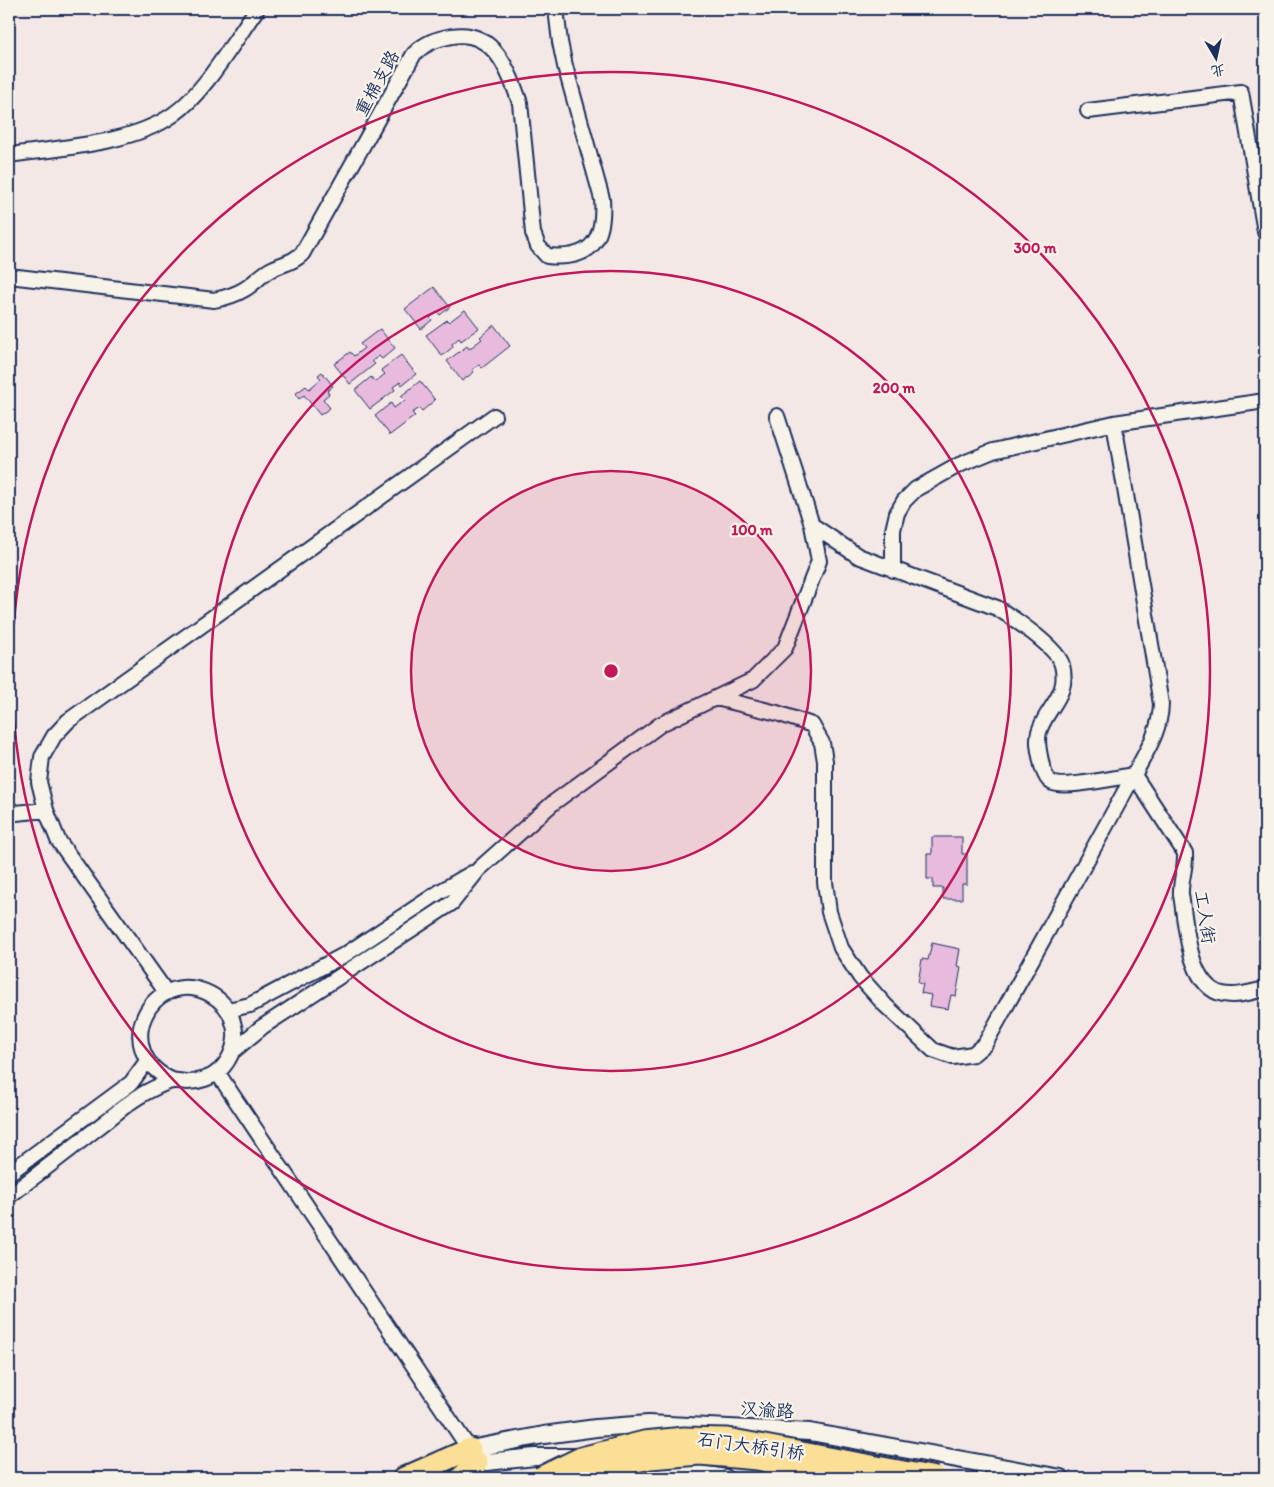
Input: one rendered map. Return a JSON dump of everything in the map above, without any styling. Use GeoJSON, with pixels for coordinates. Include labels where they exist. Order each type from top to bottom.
{"type":"FeatureCollection","features":[{"type":"Feature","properties":{"kind":"main road","name":"石门大桥引桥"},"geometry":{"type":"LineString","coordinates":[[540,1478],[581,1458],[644,1442],[684,1438],[727,1439],[936,1478]]}},
{"type":"Feature","properties":{"kind":"main road","name":"石门大桥引桥"},"geometry":{"type":"LineString","coordinates":[[574,1478],[588,1472],[650,1458],[700,1454],[758,1459],[851,1478]]}},
{"type":"Feature","properties":{"kind":"main road"},"geometry":{"type":"LineString","coordinates":[[404,1478],[474,1456]]}},
{"type":"Feature","properties":{"kind":"main road"},"geometry":{"type":"LineString","coordinates":[[461,1478],[474,1456]]}},
{"type":"Feature","properties":{"kind":"street"},"geometry":{"type":"LineString","coordinates":[[9,155],[108,141],[143,130],[174,114],[201,89],[257,9]]}},
{"type":"Feature","properties":{"kind":"street","name":"重棉支路"},"geometry":{"type":"LineString","coordinates":[[9,276],[214,300],[228,297],[244,290],[262,275],[274,268],[291,263],[302,254],[414,54],[424,45],[440,38],[456,35],[476,37],[491,47],[504,63],[513,84],[520,103],[533,233],[538,246],[547,256],[561,257],[577,254],[592,246],[600,234],[603,218],[602,199],[565,66],[556,9]]}},
{"type":"Feature","properties":{"kind":"street"},"geometry":{"type":"LineString","coordinates":[[1088,111],[1241,92],[1265,232]]}},
{"type":"Feature","properties":{"kind":"street"},"geometry":{"type":"LineString","coordinates":[[893,570],[893,530],[904,501],[916,489],[959,465],[993,451],[1114,423],[1265,401]]}},
{"type":"Feature","properties":{"kind":"street"},"geometry":{"type":"LineString","coordinates":[[166,992],[58,840],[46,810],[39,782],[42,757],[54,736],[68,721],[494,416]]}},
{"type":"Feature","properties":{"kind":"street"},"geometry":{"type":"LineString","coordinates":[[232,1052],[262,1027],[452,903],[479,869],[553,803],[661,724],[754,680],[785,648],[820,561],[812,525],[777,416]]}},
{"type":"Feature","properties":{"kind":"street"},"geometry":{"type":"LineString","coordinates":[[716,698],[777,712],[812,724],[822,743],[825,761],[825,882],[829,912],[841,948],[860,977],[885,1005],[933,1050],[953,1057],[972,1054],[985,1044],[1134,775],[1155,734],[1160,719],[1161,704],[1114,423]]}},
{"type":"Feature","properties":{"kind":"street"},"geometry":{"type":"LineString","coordinates":[[812,525],[858,556],[996,608],[1010,616],[1056,652],[1062,663],[1064,679],[1060,693],[1040,731],[1038,744],[1044,773],[1051,783],[1063,786],[1134,775]]}},
{"type":"Feature","properties":{"kind":"street","name":"工人街"},"geometry":{"type":"LineString","coordinates":[[1134,775],[1185,853],[1186,862],[1180,886],[1181,895],[1192,959],[1200,976],[1212,989],[1221,994],[1235,995],[1265,989]]}},
{"type":"Feature","properties":{"kind":"street"},"geometry":{"type":"LineString","coordinates":[[9,809],[16,813],[46,810]]}},
{"type":"Feature","properties":{"kind":"street"},"geometry":{"type":"LineString","coordinates":[[228,1010],[250,1005],[346,954],[441,891],[479,869]]}},
{"type":"Feature","properties":{"kind":"street"},"geometry":{"type":"LineString","coordinates":[[183,988],[201,989],[217,997],[228,1010],[234,1024],[235,1038],[232,1052],[226,1063],[217,1072],[204,1080],[189,1082],[174,1080],[163,1076],[147,1060],[141,1046],[140,1030],[144,1015],[153,1002],[166,992],[183,988]]}},
{"type":"Feature","properties":{"kind":"street"},"geometry":{"type":"LineString","coordinates":[[9,1173],[131,1083],[147,1060]]}},
{"type":"Feature","properties":{"kind":"street"},"geometry":{"type":"LineString","coordinates":[[217,1072],[474,1456],[423,1478]]}},
{"type":"Feature","properties":{"kind":"street"},"geometry":{"type":"LineString","coordinates":[[9,1196],[139,1096],[174,1080]]}},
{"type":"Feature","properties":{"kind":"street","name":"汉渝路"},"geometry":{"type":"LineString","coordinates":[[455,1478],[474,1456],[544,1435],[648,1424],[810,1432],[1061,1478]]}},
{"type":"Feature","properties":{"kind":"street","name":"汉渝路"},"geometry":{"type":"LineString","coordinates":[[474,1456],[586,1458],[645,1464],[725,1478]]}},
{"type":"Feature","properties":{"kind":"building"},"geometry":{"type":"Polygon","coordinates":[[[434,287],[450,307],[440,315],[438,312],[430,318],[432,320],[421,329],[405,309],[434,287]]]}},
{"type":"Feature","properties":{"kind":"building"},"geometry":{"type":"Polygon","coordinates":[[[465,310],[479,328],[461,341],[459,338],[452,344],[453,347],[442,356],[426,335],[465,310]]]}},
{"type":"Feature","properties":{"kind":"building"},"geometry":{"type":"Polygon","coordinates":[[[494,325],[510,346],[482,368],[479,365],[472,370],[474,372],[462,381],[447,361],[467,346],[469,349],[482,339],[480,337],[494,325]]]}},
{"type":"Feature","properties":{"kind":"building"},"geometry":{"type":"Polygon","coordinates":[[[380,329],[395,348],[382,359],[379,356],[372,361],[375,364],[350,384],[334,364],[350,352],[354,356],[364,348],[360,344],[380,329]]]}},
{"type":"Feature","properties":{"kind":"building"},"geometry":{"type":"Polygon","coordinates":[[[401,355],[416,374],[402,385],[400,382],[393,387],[395,390],[370,409],[355,390],[371,377],[375,382],[385,374],[381,370],[401,355]]]}},
{"type":"Feature","properties":{"kind":"building"},"geometry":{"type":"Polygon","coordinates":[[[322,372],[333,386],[327,391],[329,394],[323,399],[330,408],[320,415],[304,395],[299,399],[295,394],[306,386],[309,389],[321,379],[318,375],[322,372]]]}},
{"type":"Feature","properties":{"kind":"building"},"geometry":{"type":"Polygon","coordinates":[[[420,381],[435,400],[422,411],[420,408],[412,413],[415,416],[390,435],[375,416],[391,403],[394,408],[405,400],[401,396],[420,381]]]}},
{"type":"Feature","properties":{"kind":"building"},"geometry":{"type":"Polygon","coordinates":[[[932,837],[962,837],[962,854],[967,854],[967,884],[962,884],[962,899],[943,899],[943,888],[933,888],[933,879],[927,879],[927,854],[932,854],[932,837]]]}},
{"type":"Feature","properties":{"kind":"building"},"geometry":{"type":"Polygon","coordinates":[[[932,943],[960,949],[957,966],[961,967],[956,996],[951,995],[948,1009],[929,1006],[931,995],[921,993],[923,984],[918,983],[922,959],[928,960],[932,943]]]}}]}
